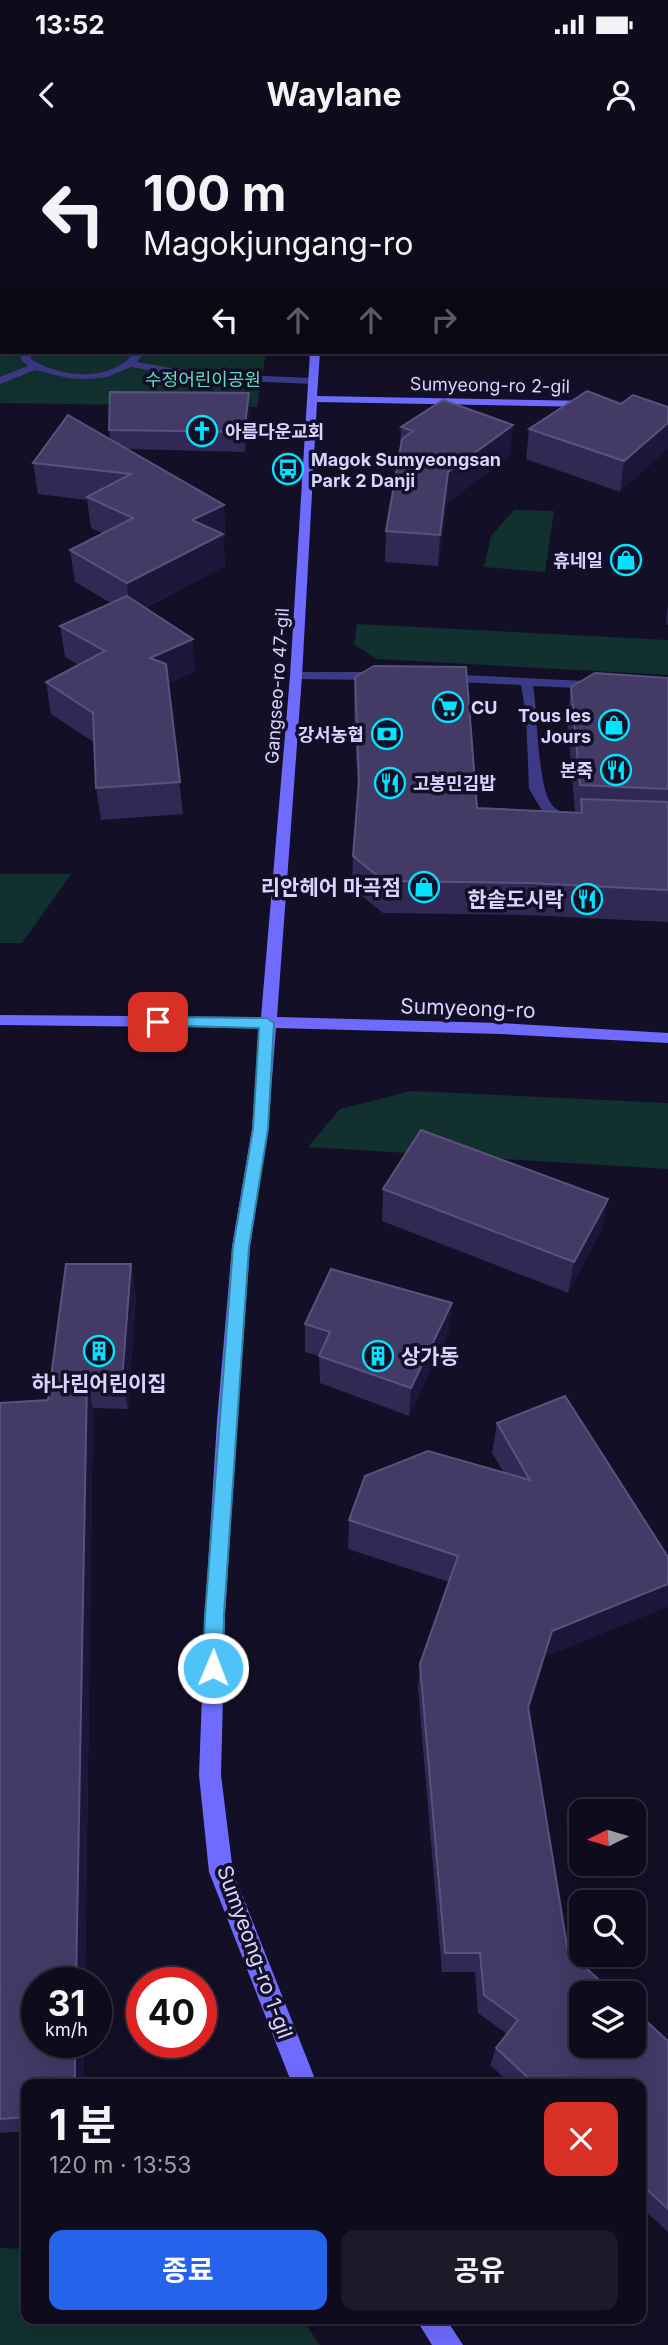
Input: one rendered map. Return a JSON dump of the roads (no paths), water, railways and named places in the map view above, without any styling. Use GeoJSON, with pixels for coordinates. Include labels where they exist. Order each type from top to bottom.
{"type":"FeatureCollection","features":[{"type":"Feature","properties":{"kind":"street"},"geometry":{"type":"LineString","coordinates":[[24,354],[33,367],[45,372],[80,376],[116,370],[129,364],[137,354]]}},
{"type":"Feature","properties":{"kind":"street","name":"Gangseo-ro 47-gil"},"geometry":{"type":"LineString","coordinates":[[267,1023],[296,676],[315,354]]}},
{"type":"Feature","properties":{"kind":"street"},"geometry":{"type":"LineString","coordinates":[[129,364],[198,376],[312,381]]}},
{"type":"Feature","properties":{"kind":"street"},"geometry":{"type":"LineString","coordinates":[[0,381],[33,367]]}},
{"type":"Feature","properties":{"kind":"street","name":"Sumyeong-ro 2-gil"},"geometry":{"type":"LineString","coordinates":[[311,399],[608,405]]}},
{"type":"Feature","properties":{"kind":"street"},"geometry":{"type":"LineString","coordinates":[[296,676],[388,677]]}},
{"type":"Feature","properties":{"kind":"street"},"geometry":{"type":"LineString","coordinates":[[434,678],[620,686]]}},
{"type":"Feature","properties":{"kind":"street"},"geometry":{"type":"LineString","coordinates":[[526,681],[532,714],[536,789],[548,810],[572,824],[586,824]]}},
{"type":"Feature","properties":{"kind":"street","name":"Sumyeong-ro"},"geometry":{"type":"LineString","coordinates":[[0,1020],[267,1023],[668,1038]]}},
{"type":"Feature","properties":{"kind":"street","name":"Sumyeong-ro 1-gil"},"geometry":{"type":"LineString","coordinates":[[267,1023],[260,1129],[241,1247],[215,1615],[210,1774],[221,1872],[302,2079]]}},
{"type":"Feature","properties":{"kind":"street"},"geometry":{"type":"LineString","coordinates":[[433,2324],[449,2345]]}},
{"type":"Feature","properties":{"kind":"place","name":"아름다운교회"},"geometry":{"type":"Point","coordinates":[202,431]}},
{"type":"Feature","properties":{"kind":"place","name":"Magok Sumyeongsan Park 2 Danji"},"geometry":{"type":"Point","coordinates":[288,469]}},
{"type":"Feature","properties":{"kind":"place","name":"휴네일"},"geometry":{"type":"Point","coordinates":[626,560]}},
{"type":"Feature","properties":{"kind":"place","name":"CU"},"geometry":{"type":"Point","coordinates":[448,707]}},
{"type":"Feature","properties":{"kind":"place","name":"Tous les Jours"},"geometry":{"type":"Point","coordinates":[614,725]}},
{"type":"Feature","properties":{"kind":"place","name":"강서농협"},"geometry":{"type":"Point","coordinates":[387,734]}},
{"type":"Feature","properties":{"kind":"place","name":"본죽"},"geometry":{"type":"Point","coordinates":[616,770]}},
{"type":"Feature","properties":{"kind":"place","name":"고봉민김밥"},"geometry":{"type":"Point","coordinates":[390,783]}},
{"type":"Feature","properties":{"kind":"place","name":"리안헤어 마곡점"},"geometry":{"type":"Point","coordinates":[424,887]}},
{"type":"Feature","properties":{"kind":"place","name":"한솥도시락"},"geometry":{"type":"Point","coordinates":[587,899]}},
{"type":"Feature","properties":{"kind":"place","name":"하나린어린이집"},"geometry":{"type":"Point","coordinates":[99,1351]}},
{"type":"Feature","properties":{"kind":"place","name":"상가동"},"geometry":{"type":"Point","coordinates":[378,1356]}},
{"type":"Feature","properties":{"kind":"park label","name":"수정어린이공원"},"geometry":{"type":"Point","coordinates":[203,379]}}]}
